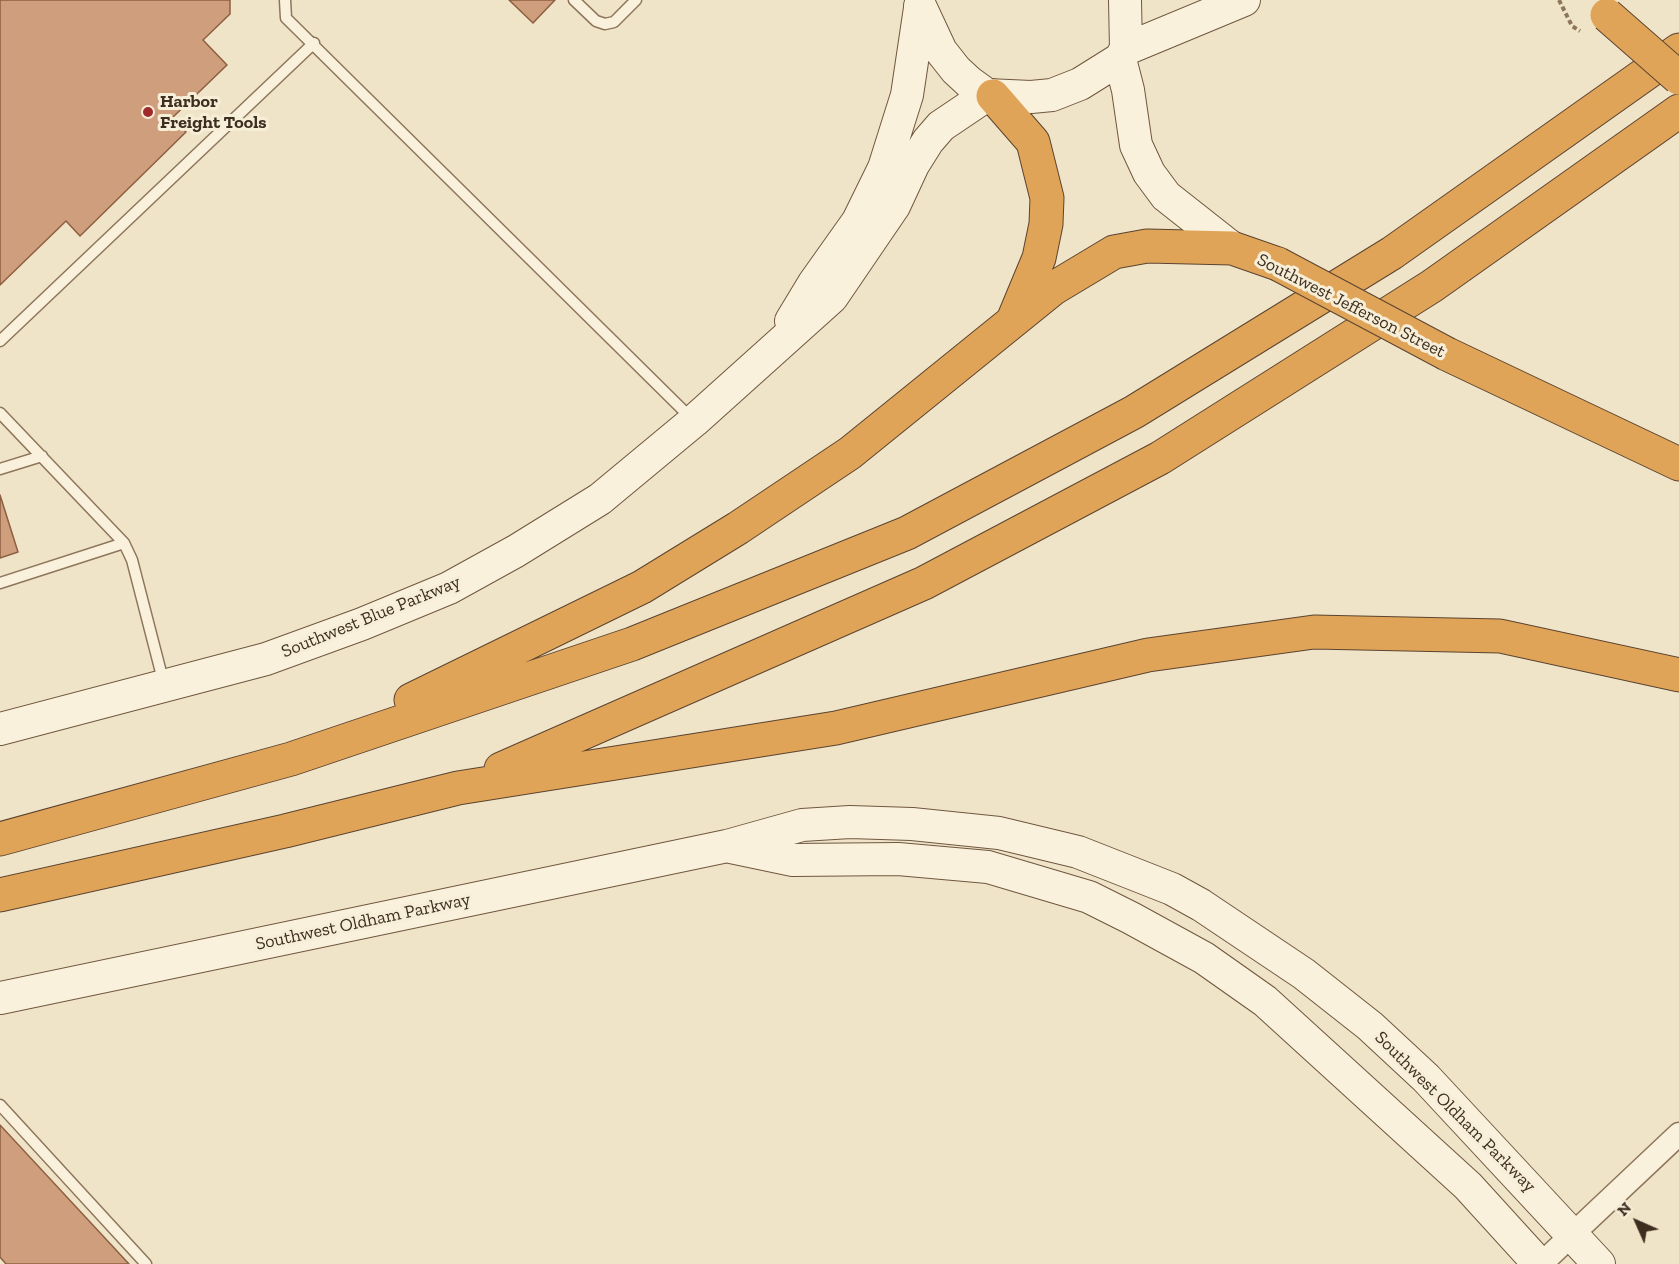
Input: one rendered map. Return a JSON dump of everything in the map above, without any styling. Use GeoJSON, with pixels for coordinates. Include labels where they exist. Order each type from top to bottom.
{"type":"FeatureCollection","features":[{"type":"Feature","properties":{"kind":"highway"},"geometry":{"type":"LineString","coordinates":[[1593,15],[1679,78]]}},
{"type":"Feature","properties":{"kind":"highway"},"geometry":{"type":"LineString","coordinates":[[0,839],[291,759],[632,644],[907,533],[1134,412],[1392,253],[1679,50]]}},
{"type":"Feature","properties":{"kind":"highway"},"geometry":{"type":"LineString","coordinates":[[990,96],[1033,142],[1047,198],[1046,224],[1039,258],[1012,322]]}},
{"type":"Feature","properties":{"kind":"highway"},"geometry":{"type":"LineString","coordinates":[[458,788],[924,583],[1160,458],[1432,286],[1679,111]]}},
{"type":"Feature","properties":{"kind":"highway"},"geometry":{"type":"LineString","coordinates":[[291,759],[651,581],[738,528],[850,453],[1054,288],[1114,252],[1147,246],[1232,248]]}},
{"type":"Feature","properties":{"kind":"highway","name":"Southwest Jefferson Street"},"geometry":{"type":"LineString","coordinates":[[1232,248],[1278,264],[1447,354],[1679,464]]}},
{"type":"Feature","properties":{"kind":"highway"},"geometry":{"type":"LineString","coordinates":[[0,895],[285,831],[458,788],[836,728],[1148,655],[1314,632],[1500,636],[1675,674]]}},
{"type":"Feature","properties":{"kind":"street","name":"Southwest Jefferson Street"},"geometry":{"type":"LineString","coordinates":[[1125,0],[1123,54],[1136,146],[1149,173],[1166,196],[1232,248]]}},
{"type":"Feature","properties":{"kind":"street"},"geometry":{"type":"LineString","coordinates":[[919,4],[941,51],[956,70],[990,96],[1031,97],[1052,95],[1080,84],[1123,54],[1244,0]]}},
{"type":"Feature","properties":{"kind":"street","name":"Southwest Blue Parkway"},"geometry":{"type":"LineString","coordinates":[[779,343],[814,282],[858,221],[884,168],[907,95],[919,4]]}},
{"type":"Feature","properties":{"kind":"street","name":"Southwest Blue Parkway"},"geometry":{"type":"LineString","coordinates":[[0,729],[266,659],[362,624],[449,588],[516,551],[600,499],[694,421],[832,297],[894,206],[913,165],[928,141],[941,126],[990,96]]}},
{"type":"Feature","properties":{"kind":"street","name":"Southwest Oldham Parkway"},"geometry":{"type":"LineString","coordinates":[[0,998],[727,846],[802,825],[850,822],[912,824],[999,833],[1088,856],[1172,889],[1227,922],[1304,974],[1370,1026],[1426,1078],[1599,1264]]}},
{"type":"Feature","properties":{"kind":"street","name":"Southwest Oldham Parkway"},"geometry":{"type":"LineString","coordinates":[[727,846],[793,860],[898,859],[988,867],[1089,897],[1204,958],[1265,1001],[1468,1186],[1540,1264]]}},
{"type":"Feature","properties":{"kind":"street"},"geometry":{"type":"LineString","coordinates":[[1204,958],[1227,922]]}},
{"type":"Feature","properties":{"kind":"street"},"geometry":{"type":"LineString","coordinates":[[1540,1264],[1679,1134]]}},
{"type":"Feature","properties":{"kind":"lane"},"geometry":{"type":"LineString","coordinates":[[285,0],[286,18],[314,43],[694,421]]}},
{"type":"Feature","properties":{"kind":"lane"},"geometry":{"type":"LineString","coordinates":[[574,0],[596,21],[605,24],[614,22],[636,0]]}},
{"type":"Feature","properties":{"kind":"lane"},"geometry":{"type":"LineString","coordinates":[[0,340],[314,43]]}},
{"type":"Feature","properties":{"kind":"lane"},"geometry":{"type":"LineString","coordinates":[[0,413],[124,543],[134,567],[165,686]]}},
{"type":"Feature","properties":{"kind":"lane"},"geometry":{"type":"LineString","coordinates":[[0,469],[42,456]]}},
{"type":"Feature","properties":{"kind":"lane"},"geometry":{"type":"LineString","coordinates":[[0,583],[124,543]]}},
{"type":"Feature","properties":{"kind":"lane"},"geometry":{"type":"LineString","coordinates":[[0,1105],[146,1264]]}},
{"type":"Feature","properties":{"kind":"path"},"geometry":{"type":"LineString","coordinates":[[1558,0],[1572,26],[1593,15]]}},
{"type":"Feature","properties":{"kind":"building"},"geometry":{"type":"Polygon","coordinates":[[[0,0],[230,0],[230,14],[203,40],[227,65],[172,118],[186,132],[80,236],[66,221],[0,285],[0,0]]]}},
{"type":"Feature","properties":{"kind":"building"},"geometry":{"type":"Polygon","coordinates":[[[509,0],[555,0],[533,23],[509,0]]]}},
{"type":"Feature","properties":{"kind":"building"},"geometry":{"type":"Polygon","coordinates":[[[0,495],[18,552],[0,558],[0,495]]]}},
{"type":"Feature","properties":{"kind":"building"},"geometry":{"type":"Polygon","coordinates":[[[0,1125],[129,1264],[6,1264],[0,1257],[0,1125]]]}},
{"type":"Feature","properties":{"kind":"place","name":"Harbor Freight Tools"},"geometry":{"type":"Point","coordinates":[148,112]}}]}
